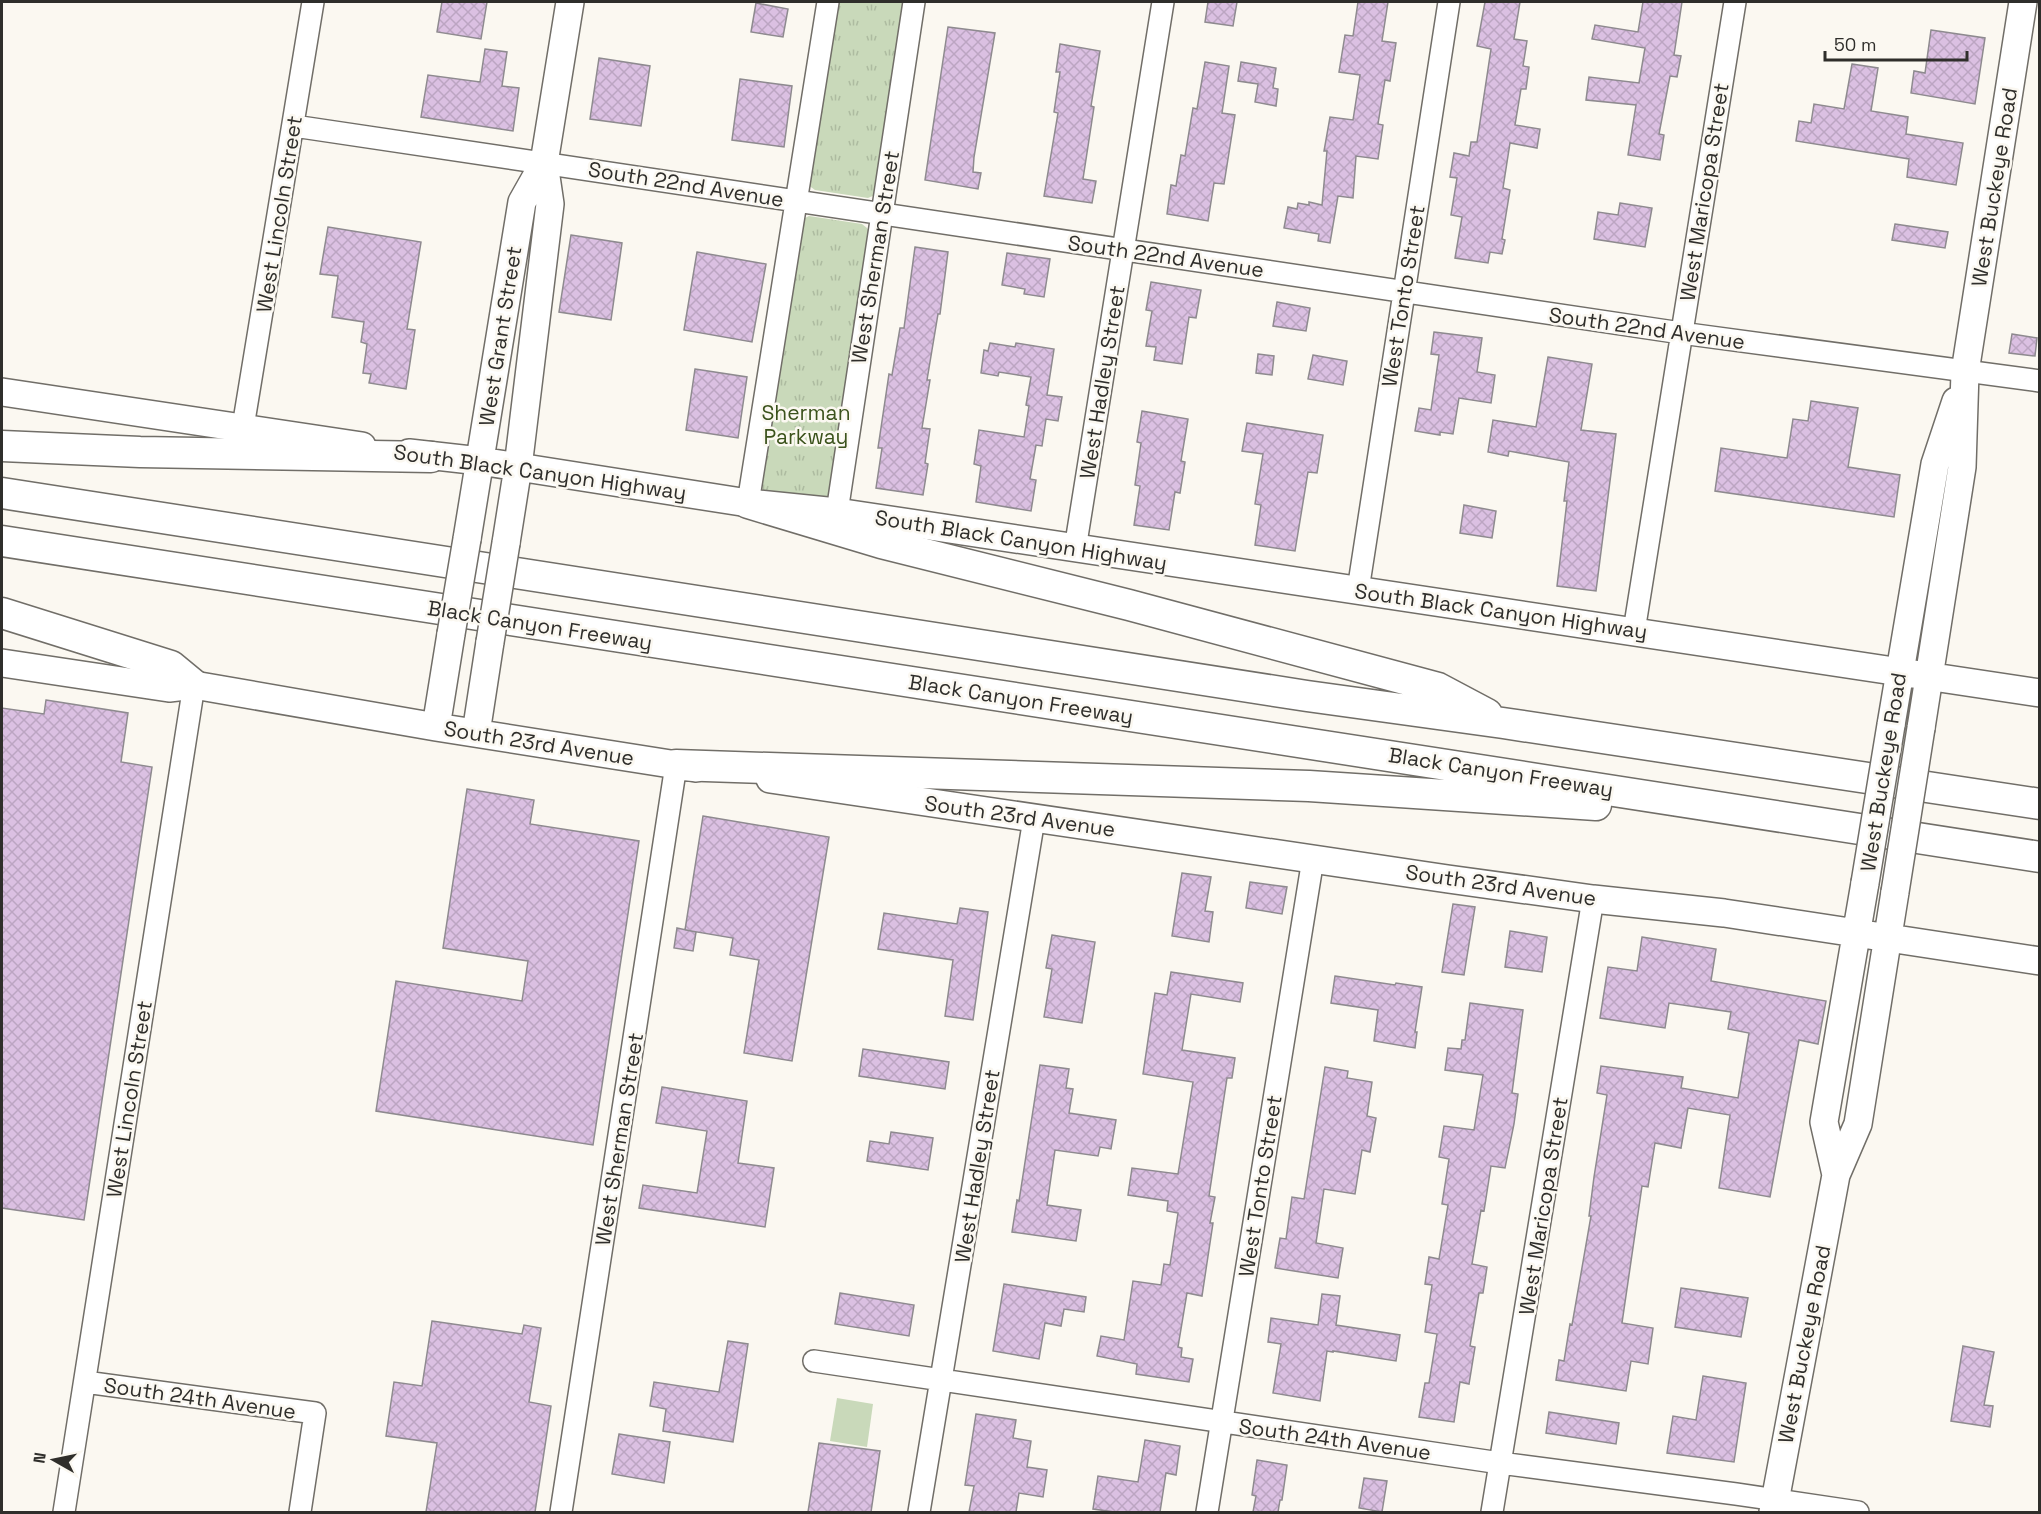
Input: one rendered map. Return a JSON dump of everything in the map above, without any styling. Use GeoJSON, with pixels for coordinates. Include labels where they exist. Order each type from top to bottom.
{"type":"FeatureCollection","features":[{"type":"Feature","properties":{"kind":"highway"},"geometry":{"type":"LineString","coordinates":[[2,446],[140,452],[431,457]]}},
{"type":"Feature","properties":{"kind":"highway"},"geometry":{"type":"LineString","coordinates":[[2,493],[1306,696],[1503,723],[2040,804]]}},
{"type":"Feature","properties":{"kind":"highway"},"geometry":{"type":"LineString","coordinates":[[748,503],[881,543],[1140,608],[1438,688],[1503,723]]}},
{"type":"Feature","properties":{"kind":"highway","name":"Black Canyon Freeway"},"geometry":{"type":"LineString","coordinates":[[2,541],[2040,857]]}},
{"type":"Feature","properties":{"kind":"highway"},"geometry":{"type":"LineString","coordinates":[[2,613],[171,666],[194,685]]}},
{"type":"Feature","properties":{"kind":"highway"},"geometry":{"type":"LineString","coordinates":[[676,765],[1309,786],[1617,806],[1719,806]]}},
{"type":"Feature","properties":{"kind":"main road","name":"West Grant Street"},"geometry":{"type":"LineString","coordinates":[[476,734],[518,467],[550,204],[544,163],[570,2]]}},
{"type":"Feature","properties":{"kind":"main road","name":"West Buckeye Road"},"geometry":{"type":"LineString","coordinates":[[1774,1506],[1836,1175],[1858,1124],[1962,467],[1965,372],[2023,2]]}},
{"type":"Feature","properties":{"kind":"main road","name":"West Grant Street"},"geometry":{"type":"LineString","coordinates":[[436,727],[522,202],[544,163]]}},
{"type":"Feature","properties":{"kind":"main road","name":"West Buckeye Road"},"geometry":{"type":"LineString","coordinates":[[1836,1175],[1824,1122],[1935,464],[1965,372]]}},
{"type":"Feature","properties":{"kind":"main road","name":"South Black Canyon Highway"},"geometry":{"type":"LineString","coordinates":[[2,392],[431,457],[480,461],[748,503],[837,512],[2040,693]]}},
{"type":"Feature","properties":{"kind":"main road","name":"South 23rd Avenue"},"geometry":{"type":"LineString","coordinates":[[2,663],[169,688],[194,685],[476,734],[1034,819],[1593,899],[1724,913],[2040,961]]}},
{"type":"Feature","properties":{"kind":"street","name":"West Lincoln Street"},"geometry":{"type":"LineString","coordinates":[[243,427],[313,2]]}},
{"type":"Feature","properties":{"kind":"street"},"geometry":{"type":"LineString","coordinates":[[748,503],[828,2]]}},
{"type":"Feature","properties":{"kind":"street","name":"West Sherman Street"},"geometry":{"type":"LineString","coordinates":[[837,512],[914,2]]}},
{"type":"Feature","properties":{"kind":"street","name":"West Hadley Street"},"geometry":{"type":"LineString","coordinates":[[1075,549],[1162,2]]}},
{"type":"Feature","properties":{"kind":"street","name":"West Tonto Street"},"geometry":{"type":"LineString","coordinates":[[1358,590],[1449,2]]}},
{"type":"Feature","properties":{"kind":"street","name":"West Maricopa Street"},"geometry":{"type":"LineString","coordinates":[[1634,631],[1735,2]]}},
{"type":"Feature","properties":{"kind":"street","name":"South 22nd Avenue"},"geometry":{"type":"LineString","coordinates":[[294,126],[1682,333],[2040,381]]}},
{"type":"Feature","properties":{"kind":"street","name":"West Lincoln Street"},"geometry":{"type":"LineString","coordinates":[[64,1512],[194,685]]}},
{"type":"Feature","properties":{"kind":"street","name":"West Sherman Street"},"geometry":{"type":"LineString","coordinates":[[561,1512],[676,765]]}},
{"type":"Feature","properties":{"kind":"street","name":"West Hadley Street"},"geometry":{"type":"LineString","coordinates":[[919,1512],[1034,819]]}},
{"type":"Feature","properties":{"kind":"street","name":"West Tonto Street"},"geometry":{"type":"LineString","coordinates":[[1207,1512],[1313,859]]}},
{"type":"Feature","properties":{"kind":"street","name":"West Maricopa Street"},"geometry":{"type":"LineString","coordinates":[[1492,1512],[1593,899]]}},
{"type":"Feature","properties":{"kind":"street","name":"South 24th Avenue"},"geometry":{"type":"LineString","coordinates":[[814,1361],[1774,1506],[1858,1512]]}},
{"type":"Feature","properties":{"kind":"street","name":"South 24th Avenue"},"geometry":{"type":"LineString","coordinates":[[85,1382],[315,1413],[300,1512]]}},
{"type":"Feature","properties":{"kind":"green space"},"geometry":{"type":"Polygon","coordinates":[[[834,2],[908,2],[875,195],[868,198],[815,190],[808,185],[834,2]]]}},
{"type":"Feature","properties":{"kind":"green space","name":"Sherman Parkway"},"geometry":{"type":"Polygon","coordinates":[[[809,216],[862,224],[871,235],[831,489],[827,498],[766,492],[761,488],[760,483],[803,219],[809,216]]]}},
{"type":"Feature","properties":{"kind":"green space"},"geometry":{"type":"Polygon","coordinates":[[[837,1398],[873,1404],[867,1447],[830,1441],[837,1398]]]}},
{"type":"Feature","properties":{"kind":"building"},"geometry":{"type":"Polygon","coordinates":[[[442,2],[487,2],[481,39],[437,32],[442,2]]]}},
{"type":"Feature","properties":{"kind":"building"},"geometry":{"type":"Polygon","coordinates":[[[1208,2],[1237,2],[1233,26],[1205,22],[1208,2]]]}},
{"type":"Feature","properties":{"kind":"building"},"geometry":{"type":"Polygon","coordinates":[[[1358,2],[1388,2],[1382,41],[1396,43],[1390,81],[1385,80],[1378,124],[1383,125],[1378,159],[1356,156],[1353,198],[1338,196],[1330,243],[1318,241],[1319,234],[1284,228],[1288,207],[1297,209],[1298,203],[1309,205],[1309,202],[1322,205],[1327,151],[1324,151],[1330,117],[1353,120],[1360,75],[1339,72],[1345,35],[1353,36],[1358,2]]]}},
{"type":"Feature","properties":{"kind":"building"},"geometry":{"type":"Polygon","coordinates":[[[1485,2],[1520,2],[1514,39],[1527,41],[1523,66],[1529,67],[1526,89],[1521,89],[1515,125],[1540,129],[1537,148],[1510,143],[1503,188],[1510,190],[1502,239],[1505,240],[1502,254],[1490,252],[1488,263],[1455,258],[1462,217],[1451,215],[1457,178],[1450,177],[1454,153],[1469,156],[1471,142],[1477,142],[1491,49],[1477,46],[1485,2]]]}},
{"type":"Feature","properties":{"kind":"building"},"geometry":{"type":"Polygon","coordinates":[[[1643,2],[1682,2],[1674,55],[1681,56],[1677,77],[1670,76],[1659,134],[1664,135],[1660,160],[1628,155],[1636,105],[1586,100],[1589,77],[1639,83],[1645,48],[1592,39],[1595,25],[1638,32],[1643,2]]]}},
{"type":"Feature","properties":{"kind":"building"},"geometry":{"type":"Polygon","coordinates":[[[756,3],[788,9],[783,37],[751,32],[756,3]]]}},
{"type":"Feature","properties":{"kind":"building"},"geometry":{"type":"Polygon","coordinates":[[[948,27],[995,33],[974,157],[973,172],[981,173],[978,189],[925,180],[948,27]]]}},
{"type":"Feature","properties":{"kind":"building"},"geometry":{"type":"Polygon","coordinates":[[[1931,30],[1985,38],[1975,104],[1911,93],[1914,71],[1925,73],[1931,30]]]}},
{"type":"Feature","properties":{"kind":"building"},"geometry":{"type":"Polygon","coordinates":[[[1060,44],[1100,51],[1083,179],[1096,181],[1092,203],[1044,196],[1058,113],[1054,112],[1060,72],[1056,72],[1060,44]]]}},
{"type":"Feature","properties":{"kind":"building"},"geometry":{"type":"Polygon","coordinates":[[[485,49],[507,52],[502,86],[519,88],[513,131],[421,117],[428,75],[480,82],[485,49]]]}},
{"type":"Feature","properties":{"kind":"building"},"geometry":{"type":"Polygon","coordinates":[[[599,58],[650,66],[641,126],[590,119],[599,58]]]}},
{"type":"Feature","properties":{"kind":"building"},"geometry":{"type":"Polygon","coordinates":[[[1205,62],[1229,66],[1222,113],[1235,115],[1224,184],[1214,183],[1208,221],[1167,214],[1171,185],[1176,186],[1181,155],[1185,156],[1193,108],[1197,109],[1205,62]]]}},
{"type":"Feature","properties":{"kind":"building"},"geometry":{"type":"Polygon","coordinates":[[[1241,62],[1276,68],[1273,88],[1278,89],[1276,106],[1255,102],[1258,84],[1238,81],[1241,62]]]}},
{"type":"Feature","properties":{"kind":"building"},"geometry":{"type":"Polygon","coordinates":[[[1852,64],[1878,68],[1871,111],[1908,117],[1906,134],[1963,143],[1956,185],[1907,177],[1909,159],[1796,141],[1799,121],[1811,123],[1814,104],[1844,109],[1852,64]]]}},
{"type":"Feature","properties":{"kind":"building"},"geometry":{"type":"Polygon","coordinates":[[[740,79],[792,86],[784,147],[732,140],[740,79]]]}},
{"type":"Feature","properties":{"kind":"building"},"geometry":{"type":"Polygon","coordinates":[[[1620,203],[1652,208],[1645,247],[1594,239],[1598,212],[1618,215],[1620,203]]]}},
{"type":"Feature","properties":{"kind":"building"},"geometry":{"type":"Polygon","coordinates":[[[1895,224],[1948,232],[1945,248],[1892,240],[1895,224]]]}},
{"type":"Feature","properties":{"kind":"building"},"geometry":{"type":"Polygon","coordinates":[[[328,227],[421,242],[407,329],[415,330],[406,389],[369,383],[371,374],[363,373],[367,344],[361,342],[364,322],[332,317],[338,276],[320,274],[328,227]]]}},
{"type":"Feature","properties":{"kind":"building"},"geometry":{"type":"Polygon","coordinates":[[[571,235],[622,243],[611,320],[559,312],[571,235]]]}},
{"type":"Feature","properties":{"kind":"building"},"geometry":{"type":"Polygon","coordinates":[[[915,247],[948,252],[940,314],[938,314],[927,380],[930,380],[922,428],[930,429],[923,495],[876,488],[882,448],[878,448],[889,374],[892,375],[900,328],[904,328],[915,247]]]}},
{"type":"Feature","properties":{"kind":"building"},"geometry":{"type":"Polygon","coordinates":[[[697,252],[766,264],[752,342],[684,330],[697,252]]]}},
{"type":"Feature","properties":{"kind":"building"},"geometry":{"type":"Polygon","coordinates":[[[1007,253],[1050,259],[1044,297],[1024,294],[1025,289],[1002,285],[1007,253]]]}},
{"type":"Feature","properties":{"kind":"building"},"geometry":{"type":"Polygon","coordinates":[[[1151,282],[1201,290],[1196,318],[1189,317],[1182,364],[1154,360],[1156,347],[1146,346],[1152,311],[1146,310],[1151,282]]]}},
{"type":"Feature","properties":{"kind":"building"},"geometry":{"type":"Polygon","coordinates":[[[1277,302],[1310,308],[1306,331],[1273,326],[1277,302]]]}},
{"type":"Feature","properties":{"kind":"building"},"geometry":{"type":"Polygon","coordinates":[[[1434,332],[1482,338],[1477,372],[1495,375],[1491,403],[1459,398],[1453,434],[1440,432],[1440,435],[1415,431],[1419,408],[1431,410],[1439,355],[1431,354],[1434,332]]]}},
{"type":"Feature","properties":{"kind":"building"},"geometry":{"type":"Polygon","coordinates":[[[2012,334],[2037,338],[2035,356],[2009,353],[2012,334]]]}},
{"type":"Feature","properties":{"kind":"building"},"geometry":{"type":"Polygon","coordinates":[[[990,343],[1015,347],[1016,343],[1054,349],[1047,395],[1062,397],[1058,421],[1046,419],[1042,446],[1036,445],[1030,479],[1036,480],[1031,511],[976,502],[981,466],[974,464],[979,430],[1024,437],[1029,406],[1026,405],[1031,377],[999,372],[998,376],[981,373],[984,350],[988,351],[990,343]]]}},
{"type":"Feature","properties":{"kind":"building"},"geometry":{"type":"Polygon","coordinates":[[[1258,354],[1274,356],[1272,375],[1256,373],[1258,354]]]}},
{"type":"Feature","properties":{"kind":"building"},"geometry":{"type":"Polygon","coordinates":[[[1313,355],[1347,361],[1343,385],[1308,379],[1313,355]]]}},
{"type":"Feature","properties":{"kind":"building"},"geometry":{"type":"Polygon","coordinates":[[[1548,357],[1592,364],[1581,430],[1616,434],[1596,591],[1557,586],[1569,462],[1509,451],[1508,456],[1488,452],[1493,420],[1536,427],[1548,357]]]}},
{"type":"Feature","properties":{"kind":"building"},"geometry":{"type":"Polygon","coordinates":[[[695,369],[747,377],[738,438],[686,430],[695,369]]]}},
{"type":"Feature","properties":{"kind":"building"},"geometry":{"type":"Polygon","coordinates":[[[1811,401],[1858,408],[1848,467],[1900,475],[1894,517],[1715,491],[1721,448],[1787,458],[1793,419],[1808,421],[1811,401]]]}},
{"type":"Feature","properties":{"kind":"building"},"geometry":{"type":"Polygon","coordinates":[[[1142,411],[1188,419],[1181,461],[1185,462],[1180,493],[1175,492],[1169,530],[1134,525],[1140,486],[1135,485],[1141,443],[1137,442],[1142,411]]]}},
{"type":"Feature","properties":{"kind":"building"},"geometry":{"type":"Polygon","coordinates":[[[1247,423],[1323,435],[1317,473],[1308,472],[1295,551],[1255,545],[1261,505],[1255,504],[1263,454],[1242,451],[1247,423]]]}},
{"type":"Feature","properties":{"kind":"building"},"geometry":{"type":"Polygon","coordinates":[[[1464,505],[1496,511],[1492,538],[1460,533],[1464,505]]]}},
{"type":"Feature","properties":{"kind":"building"},"geometry":{"type":"Polygon","coordinates":[[[46,700],[128,713],[121,762],[152,767],[84,1220],[2,1208],[2,708],[44,714],[46,700]]]}},
{"type":"Feature","properties":{"kind":"building"},"geometry":{"type":"Polygon","coordinates":[[[467,789],[534,800],[530,824],[639,841],[593,1145],[376,1111],[396,981],[522,1001],[528,961],[443,948],[467,789]]]}},
{"type":"Feature","properties":{"kind":"building"},"geometry":{"type":"Polygon","coordinates":[[[703,816],[829,837],[792,1061],[744,1053],[759,960],[730,955],[733,938],[685,930],[703,816]]]}},
{"type":"Feature","properties":{"kind":"building"},"geometry":{"type":"Polygon","coordinates":[[[1182,873],[1211,877],[1205,911],[1213,912],[1209,942],[1172,936],[1182,873]]]}},
{"type":"Feature","properties":{"kind":"building"},"geometry":{"type":"Polygon","coordinates":[[[1250,882],[1287,887],[1282,914],[1246,908],[1250,882]]]}},
{"type":"Feature","properties":{"kind":"building"},"geometry":{"type":"Polygon","coordinates":[[[1453,904],[1475,907],[1464,975],[1442,972],[1453,904]]]}},
{"type":"Feature","properties":{"kind":"building"},"geometry":{"type":"Polygon","coordinates":[[[960,908],[988,912],[973,1020],[945,1016],[953,960],[878,949],[884,913],[957,924],[960,908]]]}},
{"type":"Feature","properties":{"kind":"building"},"geometry":{"type":"Polygon","coordinates":[[[677,928],[696,932],[693,951],[674,948],[677,928]]]}},
{"type":"Feature","properties":{"kind":"building"},"geometry":{"type":"Polygon","coordinates":[[[1510,931],[1547,937],[1542,972],[1505,967],[1510,931]]]}},
{"type":"Feature","properties":{"kind":"building"},"geometry":{"type":"Polygon","coordinates":[[[1052,935],[1095,942],[1082,1023],[1044,1017],[1052,969],[1046,968],[1052,935]]]}},
{"type":"Feature","properties":{"kind":"building"},"geometry":{"type":"Polygon","coordinates":[[[1642,937],[1716,949],[1711,981],[1826,1001],[1818,1044],[1799,1040],[1770,1197],[1719,1188],[1730,1115],[1688,1108],[1681,1148],[1655,1143],[1648,1187],[1642,1186],[1622,1323],[1653,1328],[1648,1364],[1631,1361],[1626,1391],[1556,1380],[1559,1360],[1564,1361],[1570,1324],[1572,1325],[1591,1216],[1589,1216],[1594,1177],[1607,1095],[1597,1093],[1601,1066],[1683,1077],[1681,1088],[1738,1098],[1749,1033],[1728,1029],[1731,1012],[1669,1003],[1665,1028],[1600,1018],[1608,967],[1637,971],[1642,937]]]}},
{"type":"Feature","properties":{"kind":"building"},"geometry":{"type":"Polygon","coordinates":[[[1171,972],[1243,983],[1240,1002],[1191,994],[1182,1050],[1235,1058],[1232,1078],[1227,1078],[1209,1196],[1215,1197],[1202,1296],[1187,1293],[1178,1347],[1182,1348],[1181,1357],[1193,1359],[1189,1382],[1136,1374],[1137,1364],[1097,1356],[1101,1336],[1124,1340],[1133,1281],[1161,1285],[1164,1264],[1170,1265],[1178,1213],[1167,1211],[1168,1201],[1128,1195],[1132,1168],[1178,1174],[1193,1082],[1143,1074],[1155,993],[1167,995],[1171,972]]]}},
{"type":"Feature","properties":{"kind":"building"},"geometry":{"type":"Polygon","coordinates":[[[1335,976],[1422,987],[1415,1032],[1417,1032],[1415,1048],[1374,1041],[1378,1010],[1331,1003],[1335,976]]]}},
{"type":"Feature","properties":{"kind":"building"},"geometry":{"type":"Polygon","coordinates":[[[1470,1003],[1523,1010],[1512,1093],[1518,1094],[1514,1124],[1505,1168],[1491,1166],[1484,1211],[1481,1210],[1472,1264],[1487,1267],[1483,1293],[1479,1293],[1470,1346],[1475,1347],[1469,1384],[1460,1382],[1454,1422],[1419,1417],[1425,1383],[1429,1383],[1437,1334],[1425,1332],[1432,1285],[1425,1284],[1429,1257],[1439,1259],[1448,1205],[1442,1204],[1449,1159],[1439,1157],[1444,1126],[1474,1130],[1483,1075],[1445,1070],[1448,1048],[1461,1049],[1462,1040],[1465,1040],[1470,1003]]]}},
{"type":"Feature","properties":{"kind":"building"},"geometry":{"type":"Polygon","coordinates":[[[863,1049],[949,1062],[945,1089],[859,1076],[863,1049]]]}},
{"type":"Feature","properties":{"kind":"building"},"geometry":{"type":"Polygon","coordinates":[[[1040,1065],[1069,1069],[1066,1088],[1073,1089],[1069,1113],[1116,1120],[1111,1149],[1100,1147],[1098,1156],[1055,1150],[1047,1205],[1081,1210],[1076,1241],[1012,1232],[1040,1065]]]}},
{"type":"Feature","properties":{"kind":"building"},"geometry":{"type":"Polygon","coordinates":[[[1325,1067],[1348,1071],[1347,1078],[1372,1082],[1367,1116],[1376,1118],[1370,1152],[1362,1150],[1355,1194],[1324,1189],[1316,1243],[1343,1248],[1338,1278],[1275,1268],[1280,1238],[1286,1239],[1292,1197],[1304,1199],[1325,1067]]]}},
{"type":"Feature","properties":{"kind":"building"},"geometry":{"type":"Polygon","coordinates":[[[662,1087],[747,1101],[738,1163],[774,1168],[765,1227],[639,1208],[643,1185],[697,1193],[707,1131],[656,1123],[662,1087]]]}},
{"type":"Feature","properties":{"kind":"building"},"geometry":{"type":"Polygon","coordinates":[[[891,1132],[933,1138],[928,1170],[867,1161],[870,1141],[889,1144],[891,1132]]]}},
{"type":"Feature","properties":{"kind":"building"},"geometry":{"type":"Polygon","coordinates":[[[1004,1284],[1086,1297],[1084,1312],[1064,1309],[1061,1326],[1045,1323],[1039,1359],[993,1351],[1004,1284]]]}},
{"type":"Feature","properties":{"kind":"building"},"geometry":{"type":"Polygon","coordinates":[[[1681,1288],[1748,1298],[1741,1337],[1675,1327],[1681,1288]]]}},
{"type":"Feature","properties":{"kind":"building"},"geometry":{"type":"Polygon","coordinates":[[[840,1293],[914,1305],[909,1336],[835,1324],[840,1293]]]}},
{"type":"Feature","properties":{"kind":"building"},"geometry":{"type":"Polygon","coordinates":[[[1322,1294],[1340,1296],[1336,1325],[1400,1335],[1396,1361],[1327,1351],[1320,1401],[1273,1393],[1281,1344],[1268,1342],[1271,1318],[1318,1325],[1322,1294]]]}},
{"type":"Feature","properties":{"kind":"building"},"geometry":{"type":"Polygon","coordinates":[[[432,1321],[522,1334],[524,1325],[541,1328],[529,1402],[551,1406],[535,1512],[426,1512],[437,1443],[386,1436],[394,1382],[422,1386],[432,1321]]]}},
{"type":"Feature","properties":{"kind":"building"},"geometry":{"type":"Polygon","coordinates":[[[728,1341],[748,1344],[733,1442],[663,1431],[666,1409],[650,1406],[654,1382],[719,1392],[728,1341]]]}},
{"type":"Feature","properties":{"kind":"building"},"geometry":{"type":"Polygon","coordinates":[[[1963,1346],[1994,1352],[1984,1405],[1993,1406],[1990,1427],[1951,1421],[1963,1346]]]}},
{"type":"Feature","properties":{"kind":"building"},"geometry":{"type":"Polygon","coordinates":[[[1703,1376],[1746,1383],[1734,1462],[1667,1453],[1673,1416],[1696,1420],[1703,1376]]]}},
{"type":"Feature","properties":{"kind":"building"},"geometry":{"type":"Polygon","coordinates":[[[1549,1412],[1619,1423],[1616,1444],[1546,1433],[1549,1412]]]}},
{"type":"Feature","properties":{"kind":"building"},"geometry":{"type":"Polygon","coordinates":[[[976,1414],[1016,1420],[1013,1438],[1031,1441],[1027,1467],[1047,1470],[1043,1497],[1019,1493],[1016,1512],[969,1512],[974,1486],[965,1485],[976,1414]]]}},
{"type":"Feature","properties":{"kind":"building"},"geometry":{"type":"Polygon","coordinates":[[[619,1434],[670,1442],[664,1483],[612,1474],[619,1434]]]}},
{"type":"Feature","properties":{"kind":"building"},"geometry":{"type":"Polygon","coordinates":[[[1145,1440],[1180,1446],[1176,1475],[1166,1473],[1160,1512],[1115,1512],[1093,1509],[1098,1476],[1138,1482],[1145,1440]]]}},
{"type":"Feature","properties":{"kind":"building"},"geometry":{"type":"Polygon","coordinates":[[[819,1443],[880,1451],[871,1512],[808,1512],[819,1443]]]}},
{"type":"Feature","properties":{"kind":"building"},"geometry":{"type":"Polygon","coordinates":[[[1257,1460],[1287,1465],[1278,1512],[1253,1512],[1256,1496],[1252,1495],[1257,1460]]]}},
{"type":"Feature","properties":{"kind":"building"},"geometry":{"type":"Polygon","coordinates":[[[1364,1478],[1387,1481],[1382,1512],[1359,1508],[1364,1478]]]}}]}
